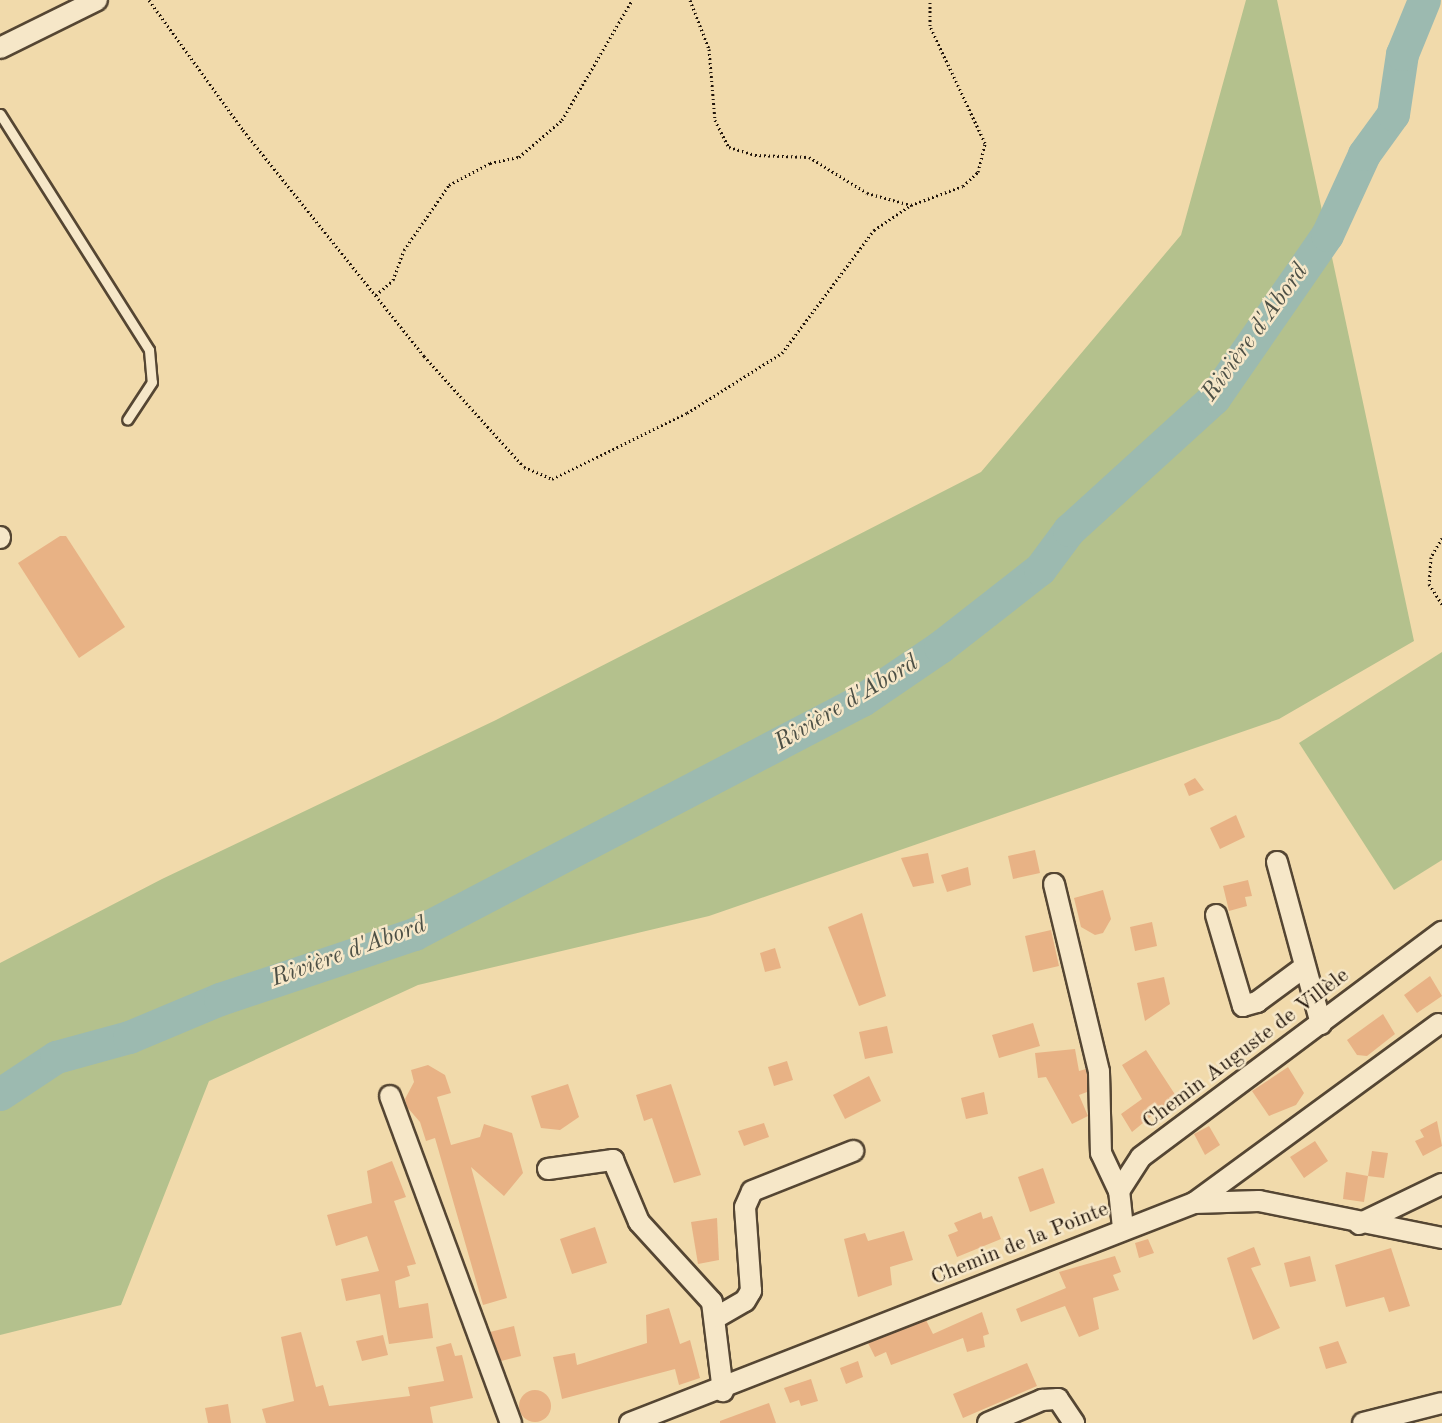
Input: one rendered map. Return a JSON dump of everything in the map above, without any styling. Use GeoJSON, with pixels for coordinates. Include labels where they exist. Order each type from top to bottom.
{"type":"FeatureCollection","features":[{"type":"Feature","properties":{"kind":"street"},"geometry":{"type":"LineString","coordinates":[[0,48],[97,0]]}},
{"type":"Feature","properties":{"kind":"street"},"geometry":{"type":"LineString","coordinates":[[1277,862],[1303,968],[1321,1024]]}},
{"type":"Feature","properties":{"kind":"street"},"geometry":{"type":"LineString","coordinates":[[1054,884],[1100,1072],[1101,1153],[1119,1191],[1123,1228]]}},
{"type":"Feature","properties":{"kind":"street"},"geometry":{"type":"LineString","coordinates":[[1216,915],[1244,1006],[1303,968]]}},
{"type":"Feature","properties":{"kind":"street","name":"Chemin Auguste de Villèle"},"geometry":{"type":"LineString","coordinates":[[1119,1191],[1141,1157],[1442,932]]}},
{"type":"Feature","properties":{"kind":"street"},"geometry":{"type":"LineString","coordinates":[[1194,1203],[1438,1024]]}},
{"type":"Feature","properties":{"kind":"street"},"geometry":{"type":"LineString","coordinates":[[390,1096],[511,1423]]}},
{"type":"Feature","properties":{"kind":"street"},"geometry":{"type":"LineString","coordinates":[[717,1317],[745,1301],[751,1291],[745,1207],[752,1191],[853,1151]]}},
{"type":"Feature","properties":{"kind":"street"},"geometry":{"type":"LineString","coordinates":[[548,1169],[613,1160],[639,1222],[692,1275],[717,1317],[723,1390]]}},
{"type":"Feature","properties":{"kind":"street"},"geometry":{"type":"LineString","coordinates":[[1359,1224],[1442,1184]]}},
{"type":"Feature","properties":{"kind":"street","name":"Chemin de la Pointe"},"geometry":{"type":"LineString","coordinates":[[630,1423],[674,1416],[723,1390],[1123,1228],[1194,1203],[1259,1201],[1359,1224],[1442,1238]]}},
{"type":"Feature","properties":{"kind":"street"},"geometry":{"type":"LineString","coordinates":[[988,1423],[1042,1400],[1058,1399],[1074,1423]]}},
{"type":"Feature","properties":{"kind":"street"},"geometry":{"type":"LineString","coordinates":[[1363,1423],[1442,1403]]}},
{"type":"Feature","properties":{"kind":"lane"},"geometry":{"type":"LineString","coordinates":[[0,114],[149,350],[152,382],[127,420]]}},
{"type":"Feature","properties":{"kind":"path"},"geometry":{"type":"LineString","coordinates":[[149,0],[243,130],[376,295],[524,467],[552,479],[687,413],[782,353],[874,230],[911,205],[963,186],[986,156],[978,126],[930,27],[930,0]]}},
{"type":"Feature","properties":{"kind":"path"},"geometry":{"type":"LineString","coordinates":[[376,295],[393,280],[404,250],[449,185],[490,163],[519,157],[562,120],[632,0]]}},
{"type":"Feature","properties":{"kind":"path"},"geometry":{"type":"LineString","coordinates":[[690,0],[709,49],[716,120],[729,147],[755,155],[817,160],[867,193],[911,205]]}},
{"type":"Feature","properties":{"kind":"path"},"geometry":{"type":"LineString","coordinates":[[1442,538],[1431,557],[1429,584],[1442,604]]}},
{"type":"Feature","properties":{"kind":"green space"},"geometry":{"type":"Polygon","coordinates":[[[1246,0],[1277,0],[1414,641],[1279,719],[709,916],[418,985],[209,1081],[121,1305],[0,1335],[0,963],[162,879],[496,720],[981,472],[1181,235],[1246,0]]]}},
{"type":"Feature","properties":{"kind":"green space"},"geometry":{"type":"Polygon","coordinates":[[[1442,652],[1442,860],[1394,890],[1299,743],[1442,652]]]}},
{"type":"Feature","properties":{"kind":"building"},"geometry":{"type":"Polygon","coordinates":[[[60,536],[66,536],[125,627],[79,658],[18,563],[60,536]]]}},
{"type":"Feature","properties":{"kind":"building"},"geometry":{"type":"Polygon","coordinates":[[[1195,778],[1204,790],[1189,796],[1184,784],[1195,778]]]}},
{"type":"Feature","properties":{"kind":"building"},"geometry":{"type":"Polygon","coordinates":[[[1236,815],[1245,837],[1220,849],[1210,828],[1236,815]]]}},
{"type":"Feature","properties":{"kind":"building"},"geometry":{"type":"Polygon","coordinates":[[[1035,850],[1040,873],[1013,879],[1008,856],[1035,850]]]}},
{"type":"Feature","properties":{"kind":"building"},"geometry":{"type":"Polygon","coordinates":[[[928,853],[934,883],[913,887],[901,858],[928,853]]]}},
{"type":"Feature","properties":{"kind":"building"},"geometry":{"type":"Polygon","coordinates":[[[968,867],[971,885],[947,892],[941,875],[968,867]]]}},
{"type":"Feature","properties":{"kind":"building"},"geometry":{"type":"Polygon","coordinates":[[[1248,880],[1252,896],[1245,897],[1247,906],[1229,911],[1223,886],[1248,880]]]}},
{"type":"Feature","properties":{"kind":"building"},"geometry":{"type":"Polygon","coordinates":[[[1103,890],[1111,919],[1103,933],[1095,935],[1081,927],[1074,898],[1103,890]]]}},
{"type":"Feature","properties":{"kind":"building"},"geometry":{"type":"Polygon","coordinates":[[[862,913],[886,996],[859,1006],[828,927],[862,913]]]}},
{"type":"Feature","properties":{"kind":"building"},"geometry":{"type":"Polygon","coordinates":[[[1152,922],[1157,946],[1135,951],[1130,927],[1152,922]]]}},
{"type":"Feature","properties":{"kind":"building"},"geometry":{"type":"Polygon","coordinates":[[[1051,930],[1059,966],[1033,972],[1025,936],[1051,930]]]}},
{"type":"Feature","properties":{"kind":"building"},"geometry":{"type":"Polygon","coordinates":[[[775,948],[781,968],[765,972],[760,953],[775,948]]]}},
{"type":"Feature","properties":{"kind":"building"},"geometry":{"type":"Polygon","coordinates":[[[1430,976],[1442,996],[1417,1013],[1404,995],[1430,976]]]}},
{"type":"Feature","properties":{"kind":"building"},"geometry":{"type":"Polygon","coordinates":[[[1164,977],[1170,1004],[1145,1021],[1137,983],[1164,977]]]}},
{"type":"Feature","properties":{"kind":"building"},"geometry":{"type":"Polygon","coordinates":[[[1383,1014],[1395,1034],[1367,1056],[1357,1055],[1347,1040],[1383,1014]]]}},
{"type":"Feature","properties":{"kind":"building"},"geometry":{"type":"Polygon","coordinates":[[[1033,1023],[1040,1046],[999,1058],[992,1035],[1033,1023]]]}},
{"type":"Feature","properties":{"kind":"building"},"geometry":{"type":"Polygon","coordinates":[[[887,1026],[893,1053],[865,1059],[859,1032],[887,1026]]]}},
{"type":"Feature","properties":{"kind":"building"},"geometry":{"type":"Polygon","coordinates":[[[1075,1049],[1079,1071],[1086,1069],[1087,1074],[1087,1092],[1079,1095],[1088,1116],[1072,1124],[1046,1077],[1038,1078],[1035,1053],[1075,1049]]]}},
{"type":"Feature","properties":{"kind":"building"},"geometry":{"type":"Polygon","coordinates":[[[1146,1050],[1176,1096],[1132,1132],[1121,1114],[1142,1099],[1122,1065],[1146,1050]]]}},
{"type":"Feature","properties":{"kind":"building"},"geometry":{"type":"Polygon","coordinates":[[[787,1061],[793,1080],[774,1086],[768,1067],[787,1061]]]}},
{"type":"Feature","properties":{"kind":"building"},"geometry":{"type":"Polygon","coordinates":[[[428,1065],[445,1075],[451,1093],[437,1097],[451,1145],[480,1137],[484,1124],[512,1133],[523,1173],[504,1196],[471,1167],[507,1298],[483,1305],[435,1138],[426,1141],[420,1122],[407,1107],[405,1099],[414,1082],[411,1070],[428,1065]]]}},
{"type":"Feature","properties":{"kind":"building"},"geometry":{"type":"Polygon","coordinates":[[[1288,1067],[1304,1093],[1296,1105],[1269,1116],[1252,1091],[1288,1067]]]}},
{"type":"Feature","properties":{"kind":"building"},"geometry":{"type":"Polygon","coordinates":[[[869,1076],[881,1101],[845,1119],[833,1095],[869,1076]]]}},
{"type":"Feature","properties":{"kind":"building"},"geometry":{"type":"Polygon","coordinates":[[[568,1084],[579,1117],[560,1130],[541,1128],[531,1096],[568,1084]]]}},
{"type":"Feature","properties":{"kind":"building"},"geometry":{"type":"Polygon","coordinates":[[[671,1084],[701,1175],[674,1183],[652,1118],[644,1121],[636,1095],[671,1084]]]}},
{"type":"Feature","properties":{"kind":"building"},"geometry":{"type":"Polygon","coordinates":[[[984,1092],[988,1114],[966,1119],[961,1098],[984,1092]]]}},
{"type":"Feature","properties":{"kind":"building"},"geometry":{"type":"Polygon","coordinates":[[[1437,1121],[1442,1146],[1423,1156],[1415,1141],[1424,1137],[1420,1130],[1437,1121]]]}},
{"type":"Feature","properties":{"kind":"building"},"geometry":{"type":"Polygon","coordinates":[[[764,1123],[769,1137],[744,1146],[738,1131],[764,1123]]]}},
{"type":"Feature","properties":{"kind":"building"},"geometry":{"type":"Polygon","coordinates":[[[1209,1126],[1220,1145],[1205,1155],[1194,1134],[1209,1126]]]}},
{"type":"Feature","properties":{"kind":"building"},"geometry":{"type":"Polygon","coordinates":[[[1315,1141],[1328,1161],[1304,1178],[1290,1157],[1315,1141]]]}},
{"type":"Feature","properties":{"kind":"building"},"geometry":{"type":"Polygon","coordinates":[[[1372,1151],[1388,1153],[1384,1178],[1368,1176],[1372,1151]]]}},
{"type":"Feature","properties":{"kind":"building"},"geometry":{"type":"Polygon","coordinates":[[[392,1161],[406,1197],[394,1201],[416,1264],[407,1266],[410,1276],[395,1281],[399,1308],[428,1303],[433,1338],[389,1344],[380,1294],[346,1301],[341,1279],[379,1271],[367,1236],[336,1246],[327,1215],[372,1203],[367,1171],[392,1161]]]}},
{"type":"Feature","properties":{"kind":"building"},"geometry":{"type":"Polygon","coordinates":[[[1043,1168],[1055,1203],[1030,1212],[1018,1177],[1043,1168]]]}},
{"type":"Feature","properties":{"kind":"building"},"geometry":{"type":"Polygon","coordinates":[[[1346,1172],[1368,1176],[1364,1202],[1343,1199],[1346,1172]]]}},
{"type":"Feature","properties":{"kind":"building"},"geometry":{"type":"Polygon","coordinates":[[[981,1212],[983,1219],[992,1216],[1001,1239],[957,1257],[948,1235],[958,1231],[954,1223],[981,1212]]]}},
{"type":"Feature","properties":{"kind":"building"},"geometry":{"type":"Polygon","coordinates":[[[717,1218],[719,1260],[698,1264],[691,1222],[717,1218]]]}},
{"type":"Feature","properties":{"kind":"building"},"geometry":{"type":"Polygon","coordinates":[[[595,1227],[607,1263],[572,1274],[560,1239],[595,1227]]]}},
{"type":"Feature","properties":{"kind":"building"},"geometry":{"type":"Polygon","coordinates":[[[904,1231],[913,1260],[890,1267],[892,1285],[858,1297],[844,1239],[865,1233],[868,1241],[904,1231]]]}},
{"type":"Feature","properties":{"kind":"building"},"geometry":{"type":"Polygon","coordinates":[[[1148,1239],[1154,1253],[1139,1258],[1135,1243],[1148,1239]]]}},
{"type":"Feature","properties":{"kind":"building"},"geometry":{"type":"Polygon","coordinates":[[[1254,1247],[1261,1265],[1251,1268],[1280,1328],[1253,1340],[1227,1258],[1254,1247]]]}},
{"type":"Feature","properties":{"kind":"building"},"geometry":{"type":"Polygon","coordinates":[[[1391,1248],[1410,1306],[1389,1312],[1384,1297],[1346,1307],[1335,1265],[1391,1248]]]}},
{"type":"Feature","properties":{"kind":"building"},"geometry":{"type":"Polygon","coordinates":[[[1115,1256],[1121,1272],[1113,1275],[1119,1290],[1093,1298],[1099,1329],[1079,1337],[1065,1306],[1021,1322],[1016,1309],[1066,1288],[1059,1272],[1115,1256]]]}},
{"type":"Feature","properties":{"kind":"building"},"geometry":{"type":"Polygon","coordinates":[[[1310,1256],[1316,1281],[1290,1287],[1284,1263],[1310,1256]]]}},
{"type":"Feature","properties":{"kind":"building"},"geometry":{"type":"Polygon","coordinates":[[[669,1308],[680,1344],[690,1340],[700,1378],[679,1385],[675,1369],[562,1399],[553,1357],[575,1353],[577,1365],[647,1343],[646,1315],[669,1308]]]}},
{"type":"Feature","properties":{"kind":"building"},"geometry":{"type":"Polygon","coordinates":[[[982,1312],[989,1334],[983,1336],[985,1347],[967,1352],[963,1338],[891,1365],[886,1352],[875,1357],[868,1343],[926,1320],[933,1334],[982,1312]]]}},
{"type":"Feature","properties":{"kind":"building"},"geometry":{"type":"Polygon","coordinates":[[[514,1326],[521,1356],[501,1361],[490,1332],[514,1326]]]}},
{"type":"Feature","properties":{"kind":"building"},"geometry":{"type":"Polygon","coordinates":[[[301,1332],[316,1387],[323,1385],[329,1406],[410,1396],[408,1387],[444,1381],[436,1347],[451,1343],[455,1356],[462,1355],[473,1398],[430,1407],[433,1423],[266,1423],[262,1409],[294,1401],[281,1337],[301,1332]]]}},
{"type":"Feature","properties":{"kind":"building"},"geometry":{"type":"Polygon","coordinates":[[[383,1335],[388,1355],[362,1361],[356,1341],[383,1335]]]}},
{"type":"Feature","properties":{"kind":"building"},"geometry":{"type":"Polygon","coordinates":[[[1338,1341],[1347,1363],[1326,1369],[1319,1347],[1338,1341]]]}},
{"type":"Feature","properties":{"kind":"building"},"geometry":{"type":"Polygon","coordinates":[[[858,1361],[863,1377],[846,1384],[840,1368],[858,1361]]]}},
{"type":"Feature","properties":{"kind":"building"},"geometry":{"type":"Polygon","coordinates":[[[1027,1363],[1037,1386],[963,1418],[953,1394],[1027,1363]]]}},
{"type":"Feature","properties":{"kind":"building"},"geometry":{"type":"Polygon","coordinates":[[[811,1379],[818,1401],[801,1406],[799,1400],[790,1403],[784,1388],[811,1379]]]}},
{"type":"Feature","properties":{"kind":"building"},"geometry":{"type":"Polygon","coordinates":[[[535,1390],[546,1395],[551,1406],[546,1417],[535,1422],[524,1417],[519,1406],[524,1395],[535,1390]]]}},
{"type":"Feature","properties":{"kind":"building"},"geometry":{"type":"Polygon","coordinates":[[[769,1403],[776,1423],[720,1423],[720,1421],[769,1403]]]}},
{"type":"Feature","properties":{"kind":"building"},"geometry":{"type":"Polygon","coordinates":[[[228,1404],[231,1423],[208,1423],[205,1408],[228,1404]]]}},
{"type":"Feature","properties":{"kind":"waterway","name":"Rivière d'Abord"},"geometry":{"type":"LineString","coordinates":[[0,1094],[56,1057],[129,1037],[220,999],[414,934],[862,700],[940,647],[1040,569],[1069,530],[1214,398],[1327,235],[1364,154],[1393,114],[1402,54],[1424,0]]}}]}
